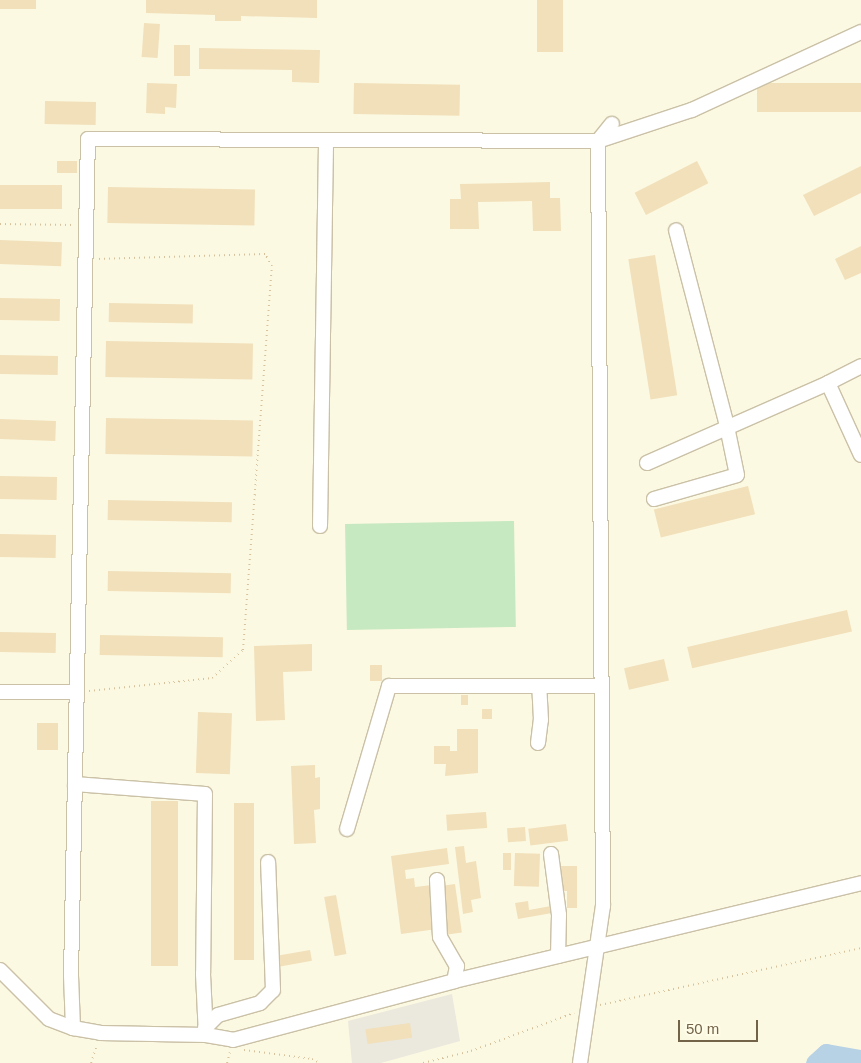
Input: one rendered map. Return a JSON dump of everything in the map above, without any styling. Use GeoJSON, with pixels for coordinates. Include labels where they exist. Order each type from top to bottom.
{"type":"FeatureCollection","features":[{"type":"Feature","properties":{"kind":"street"},"geometry":{"type":"LineString","coordinates":[[73,1028],[74,784],[88,139],[598,142],[692,110],[861,32]]}},
{"type":"Feature","properties":{"kind":"street"},"geometry":{"type":"LineString","coordinates":[[580,1063],[590,1007],[603,906],[598,142],[612,124]]}},
{"type":"Feature","properties":{"kind":"street"},"geometry":{"type":"LineString","coordinates":[[320,526],[326,140]]}},
{"type":"Feature","properties":{"kind":"street"},"geometry":{"type":"LineString","coordinates":[[654,499],[737,475],[727,428],[676,230]]}},
{"type":"Feature","properties":{"kind":"street"},"geometry":{"type":"LineString","coordinates":[[646,463],[828,383],[861,366]]}},
{"type":"Feature","properties":{"kind":"street"},"geometry":{"type":"LineString","coordinates":[[828,383],[861,455]]}},
{"type":"Feature","properties":{"kind":"street"},"geometry":{"type":"LineString","coordinates":[[347,829],[389,686],[602,686]]}},
{"type":"Feature","properties":{"kind":"street"},"geometry":{"type":"LineString","coordinates":[[538,743],[541,720],[539,686]]}},
{"type":"Feature","properties":{"kind":"street"},"geometry":{"type":"LineString","coordinates":[[0,692],[77,692]]}},
{"type":"Feature","properties":{"kind":"street"},"geometry":{"type":"LineString","coordinates":[[74,784],[205,794],[203,974],[205,1032]]}},
{"type":"Feature","properties":{"kind":"street"},"geometry":{"type":"LineString","coordinates":[[551,854],[559,922],[558,956]]}},
{"type":"Feature","properties":{"kind":"street"},"geometry":{"type":"LineString","coordinates":[[205,1032],[218,1015],[260,1003],[273,990],[268,862]]}},
{"type":"Feature","properties":{"kind":"street"},"geometry":{"type":"LineString","coordinates":[[437,880],[440,937],[457,966],[454,981]]}},
{"type":"Feature","properties":{"kind":"street"},"geometry":{"type":"LineString","coordinates":[[0,970],[49,1019],[73,1028],[100,1033],[205,1032],[233,1040],[454,981],[861,883]]}},
{"type":"Feature","properties":{"kind":"path"},"geometry":{"type":"LineString","coordinates":[[0,224],[86,225]]}},
{"type":"Feature","properties":{"kind":"path"},"geometry":{"type":"LineString","coordinates":[[77,692],[212,678],[243,650],[272,266],[265,254],[86,259]]}},
{"type":"Feature","properties":{"kind":"path"},"geometry":{"type":"LineString","coordinates":[[422,1063],[471,1051],[590,1007],[861,948]]}},
{"type":"Feature","properties":{"kind":"path"},"geometry":{"type":"LineString","coordinates":[[91,1063],[100,1033]]}},
{"type":"Feature","properties":{"kind":"path"},"geometry":{"type":"LineString","coordinates":[[227,1063],[233,1040],[244,1050],[312,1059],[320,1063]]}},
{"type":"Feature","properties":{"kind":"shaded area"},"geometry":{"type":"Polygon","coordinates":[[[452,994],[460,1041],[381,1063],[352,1063],[348,1021],[452,994]]]}},
{"type":"Feature","properties":{"kind":"green space"},"geometry":{"type":"Polygon","coordinates":[[[514,521],[516,627],[347,630],[345,524],[514,521]]]}},
{"type":"Feature","properties":{"kind":"building"},"geometry":{"type":"Polygon","coordinates":[[[0,0],[36,0],[36,9],[0,9],[0,0]]]}},
{"type":"Feature","properties":{"kind":"building"},"geometry":{"type":"Polygon","coordinates":[[[146,0],[317,0],[317,18],[241,16],[241,21],[215,21],[215,15],[146,13],[146,0]]]}},
{"type":"Feature","properties":{"kind":"building"},"geometry":{"type":"Polygon","coordinates":[[[537,0],[563,0],[563,52],[537,52],[537,0]]]}},
{"type":"Feature","properties":{"kind":"building"},"geometry":{"type":"Polygon","coordinates":[[[144,23],[160,24],[158,58],[142,57],[144,23]]]}},
{"type":"Feature","properties":{"kind":"building"},"geometry":{"type":"Polygon","coordinates":[[[174,45],[190,45],[190,76],[174,76],[174,45]]]}},
{"type":"Feature","properties":{"kind":"building"},"geometry":{"type":"Polygon","coordinates":[[[199,48],[320,50],[319,83],[292,82],[292,70],[199,69],[199,48]]]}},
{"type":"Feature","properties":{"kind":"building"},"geometry":{"type":"Polygon","coordinates":[[[147,83],[177,84],[176,108],[165,107],[165,114],[146,113],[147,83]]]}},
{"type":"Feature","properties":{"kind":"building"},"geometry":{"type":"Polygon","coordinates":[[[354,83],[460,85],[459,116],[353,114],[354,83]]]}},
{"type":"Feature","properties":{"kind":"building"},"geometry":{"type":"Polygon","coordinates":[[[757,83],[861,83],[861,112],[757,112],[757,83]]]}},
{"type":"Feature","properties":{"kind":"building"},"geometry":{"type":"Polygon","coordinates":[[[45,101],[96,102],[96,125],[45,124],[45,101]]]}},
{"type":"Feature","properties":{"kind":"building"},"geometry":{"type":"Polygon","coordinates":[[[57,161],[77,161],[77,173],[57,173],[57,161]]]}},
{"type":"Feature","properties":{"kind":"building"},"geometry":{"type":"Polygon","coordinates":[[[697,161],[708,183],[646,215],[635,193],[697,161]]]}},
{"type":"Feature","properties":{"kind":"building"},"geometry":{"type":"Polygon","coordinates":[[[861,166],[861,193],[814,216],[803,195],[861,166]]]}},
{"type":"Feature","properties":{"kind":"building"},"geometry":{"type":"Polygon","coordinates":[[[550,182],[550,198],[560,198],[561,231],[533,231],[532,201],[478,202],[479,229],[450,229],[450,199],[461,199],[460,184],[550,182]]]}},
{"type":"Feature","properties":{"kind":"building"},"geometry":{"type":"Polygon","coordinates":[[[0,185],[62,185],[62,209],[0,209],[0,185]]]}},
{"type":"Feature","properties":{"kind":"building"},"geometry":{"type":"Polygon","coordinates":[[[108,187],[255,190],[254,226],[107,223],[108,187]]]}},
{"type":"Feature","properties":{"kind":"building"},"geometry":{"type":"Polygon","coordinates":[[[0,240],[62,242],[61,266],[0,264],[0,240]]]}},
{"type":"Feature","properties":{"kind":"building"},"geometry":{"type":"Polygon","coordinates":[[[861,246],[861,273],[845,280],[835,259],[861,246]]]}},
{"type":"Feature","properties":{"kind":"building"},"geometry":{"type":"Polygon","coordinates":[[[655,255],[677,395],[651,399],[628,259],[655,255]]]}},
{"type":"Feature","properties":{"kind":"building"},"geometry":{"type":"Polygon","coordinates":[[[0,298],[60,299],[60,321],[0,320],[0,298]]]}},
{"type":"Feature","properties":{"kind":"building"},"geometry":{"type":"Polygon","coordinates":[[[109,303],[193,304],[193,323],[109,322],[109,303]]]}},
{"type":"Feature","properties":{"kind":"building"},"geometry":{"type":"Polygon","coordinates":[[[106,341],[253,344],[252,380],[105,377],[106,341]]]}},
{"type":"Feature","properties":{"kind":"building"},"geometry":{"type":"Polygon","coordinates":[[[0,355],[58,356],[58,375],[0,374],[0,355]]]}},
{"type":"Feature","properties":{"kind":"building"},"geometry":{"type":"Polygon","coordinates":[[[106,418],[253,421],[252,457],[105,454],[106,418]]]}},
{"type":"Feature","properties":{"kind":"building"},"geometry":{"type":"Polygon","coordinates":[[[0,419],[56,421],[55,441],[0,439],[0,419]]]}},
{"type":"Feature","properties":{"kind":"building"},"geometry":{"type":"Polygon","coordinates":[[[0,476],[57,477],[57,500],[0,499],[0,476]]]}},
{"type":"Feature","properties":{"kind":"building"},"geometry":{"type":"Polygon","coordinates":[[[748,486],[755,514],[661,538],[654,509],[748,486]]]}},
{"type":"Feature","properties":{"kind":"building"},"geometry":{"type":"Polygon","coordinates":[[[108,500],[232,502],[232,522],[108,520],[108,500]]]}},
{"type":"Feature","properties":{"kind":"building"},"geometry":{"type":"Polygon","coordinates":[[[0,534],[56,535],[56,558],[0,557],[0,534]]]}},
{"type":"Feature","properties":{"kind":"building"},"geometry":{"type":"Polygon","coordinates":[[[108,571],[231,573],[231,593],[108,591],[108,571]]]}},
{"type":"Feature","properties":{"kind":"building"},"geometry":{"type":"Polygon","coordinates":[[[847,610],[852,631],[692,668],[687,647],[847,610]]]}},
{"type":"Feature","properties":{"kind":"building"},"geometry":{"type":"Polygon","coordinates":[[[0,632],[56,633],[56,653],[0,652],[0,632]]]}},
{"type":"Feature","properties":{"kind":"building"},"geometry":{"type":"Polygon","coordinates":[[[100,635],[223,637],[223,657],[100,655],[100,635]]]}},
{"type":"Feature","properties":{"kind":"building"},"geometry":{"type":"Polygon","coordinates":[[[312,644],[312,671],[283,672],[285,720],[256,721],[254,646],[312,644]]]}},
{"type":"Feature","properties":{"kind":"building"},"geometry":{"type":"Polygon","coordinates":[[[664,659],[669,680],[629,690],[624,668],[664,659]]]}},
{"type":"Feature","properties":{"kind":"building"},"geometry":{"type":"Polygon","coordinates":[[[370,665],[382,665],[382,681],[370,681],[370,665]]]}},
{"type":"Feature","properties":{"kind":"building"},"geometry":{"type":"Polygon","coordinates":[[[461,695],[468,695],[468,705],[461,705],[461,695]]]}},
{"type":"Feature","properties":{"kind":"building"},"geometry":{"type":"Polygon","coordinates":[[[482,709],[492,709],[492,719],[482,719],[482,709]]]}},
{"type":"Feature","properties":{"kind":"building"},"geometry":{"type":"Polygon","coordinates":[[[198,712],[232,713],[230,774],[196,773],[198,712]]]}},
{"type":"Feature","properties":{"kind":"building"},"geometry":{"type":"Polygon","coordinates":[[[37,723],[58,723],[58,750],[37,750],[37,723]]]}},
{"type":"Feature","properties":{"kind":"building"},"geometry":{"type":"Polygon","coordinates":[[[457,729],[478,729],[478,773],[445,776],[446,764],[434,764],[434,746],[450,746],[450,751],[457,751],[457,729]]]}},
{"type":"Feature","properties":{"kind":"building"},"geometry":{"type":"Polygon","coordinates":[[[315,765],[315,778],[320,777],[320,809],[314,810],[316,843],[294,844],[291,766],[315,765]]]}},
{"type":"Feature","properties":{"kind":"building"},"geometry":{"type":"Polygon","coordinates":[[[151,801],[178,801],[178,966],[151,966],[151,801]]]}},
{"type":"Feature","properties":{"kind":"building"},"geometry":{"type":"Polygon","coordinates":[[[234,803],[254,803],[254,960],[234,960],[234,803]]]}},
{"type":"Feature","properties":{"kind":"building"},"geometry":{"type":"Polygon","coordinates":[[[486,812],[487,828],[447,831],[446,815],[486,812]]]}},
{"type":"Feature","properties":{"kind":"building"},"geometry":{"type":"Polygon","coordinates":[[[566,824],[568,841],[530,846],[528,829],[566,824]]]}},
{"type":"Feature","properties":{"kind":"building"},"geometry":{"type":"Polygon","coordinates":[[[525,827],[526,841],[508,842],[507,828],[525,827]]]}},
{"type":"Feature","properties":{"kind":"building"},"geometry":{"type":"Polygon","coordinates":[[[464,846],[466,863],[476,861],[481,898],[471,900],[473,912],[463,914],[455,847],[464,846]]]}},
{"type":"Feature","properties":{"kind":"building"},"geometry":{"type":"Polygon","coordinates":[[[447,848],[449,864],[405,870],[406,879],[414,878],[415,887],[432,885],[437,929],[401,934],[391,856],[447,848]]]}},
{"type":"Feature","properties":{"kind":"building"},"geometry":{"type":"Polygon","coordinates":[[[503,853],[511,853],[511,870],[503,870],[503,853]]]}},
{"type":"Feature","properties":{"kind":"building"},"geometry":{"type":"Polygon","coordinates":[[[515,853],[540,854],[539,887],[514,886],[515,853]]]}},
{"type":"Feature","properties":{"kind":"building"},"geometry":{"type":"Polygon","coordinates":[[[560,866],[577,866],[577,908],[567,908],[567,891],[560,891],[560,866]]]}},
{"type":"Feature","properties":{"kind":"building"},"geometry":{"type":"Polygon","coordinates":[[[455,884],[462,933],[446,935],[439,886],[455,884]]]}},
{"type":"Feature","properties":{"kind":"building"},"geometry":{"type":"Polygon","coordinates":[[[336,895],[346,954],[335,956],[324,897],[336,895]]]}},
{"type":"Feature","properties":{"kind":"building"},"geometry":{"type":"Polygon","coordinates":[[[528,901],[529,910],[551,906],[552,913],[518,919],[515,903],[528,901]]]}},
{"type":"Feature","properties":{"kind":"building"},"geometry":{"type":"Polygon","coordinates":[[[310,950],[312,961],[277,967],[276,956],[310,950]]]}},
{"type":"Feature","properties":{"kind":"building"},"geometry":{"type":"Polygon","coordinates":[[[410,1023],[412,1038],[368,1044],[365,1029],[410,1023]]]}},
{"type":"Feature","properties":{"kind":"waterway"},"geometry":{"type":"LineString","coordinates":[[815,1063],[826,1053],[861,1059]]}}]}
